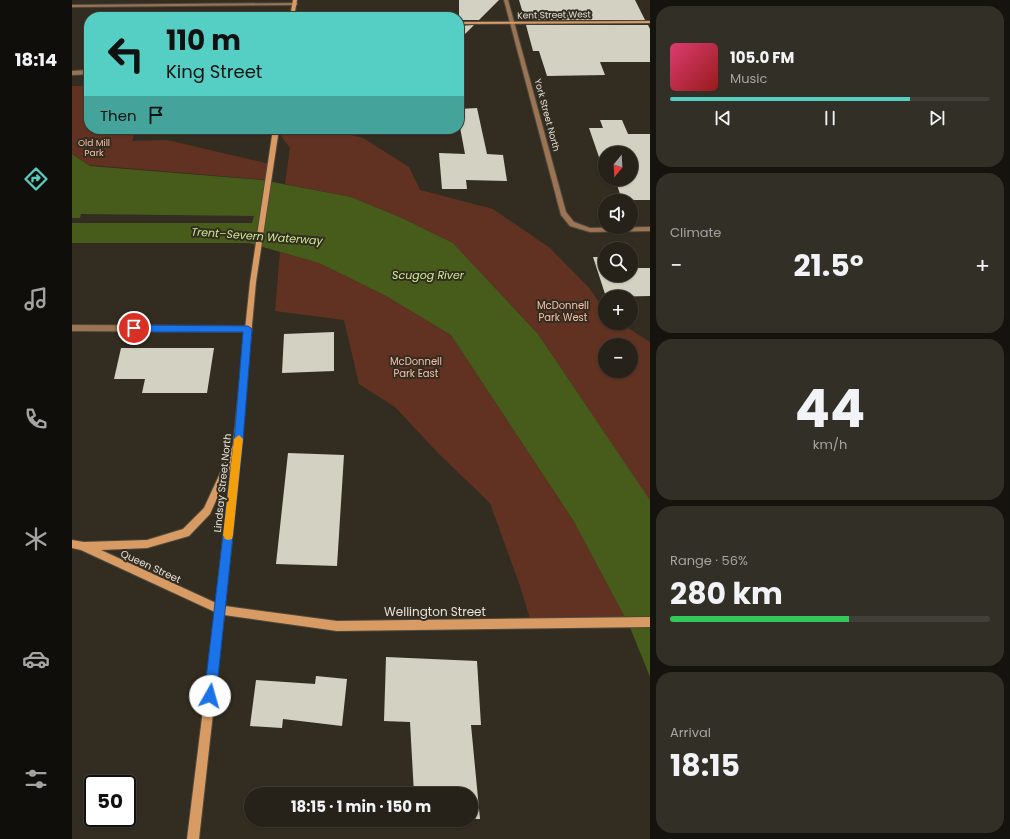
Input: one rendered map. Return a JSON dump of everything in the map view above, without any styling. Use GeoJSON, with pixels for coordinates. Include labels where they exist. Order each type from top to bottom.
{"type":"FeatureCollection","features":[{"type":"Feature","properties":{"kind":"main road"},"geometry":{"type":"LineString","coordinates":[[293,12],[295,2]]}},
{"type":"Feature","properties":{"kind":"main road","name":"Kent Street West"},"geometry":{"type":"LineString","coordinates":[[464,23],[650,22]]}},
{"type":"Feature","properties":{"kind":"main road","name":"Lindsay Street North"},"geometry":{"type":"LineString","coordinates":[[193,839],[220,610],[254,271],[275,134]]}},
{"type":"Feature","properties":{"kind":"main road"},"geometry":{"type":"LineString","coordinates":[[82,546],[147,544],[186,533],[207,511],[238,441]]}},
{"type":"Feature","properties":{"kind":"main road","name":"Queen Street"},"geometry":{"type":"LineString","coordinates":[[72,544],[82,546],[220,610]]}},
{"type":"Feature","properties":{"kind":"main road","name":"Wellington Street"},"geometry":{"type":"LineString","coordinates":[[220,610],[337,626],[569,624],[589,621],[650,622]]}},
{"type":"Feature","properties":{"kind":"street","name":"York Street North"},"geometry":{"type":"LineString","coordinates":[[506,0],[563,213],[572,224],[590,230],[650,229]]}},
{"type":"Feature","properties":{"kind":"street"},"geometry":{"type":"LineString","coordinates":[[72,6],[295,2]]}},
{"type":"Feature","properties":{"kind":"street"},"geometry":{"type":"LineString","coordinates":[[72,72],[84,72]]}},
{"type":"Feature","properties":{"kind":"street"},"geometry":{"type":"LineString","coordinates":[[72,328],[248,329]]}},
{"type":"Feature","properties":{"kind":"green space","name":"Old Mill Park"},"geometry":{"type":"Polygon","coordinates":[[[72,86],[84,86],[84,134],[134,134],[132,141],[167,140],[270,164],[268,180],[89,165],[72,154],[72,86]]]}},
{"type":"Feature","properties":{"kind":"green space","name":"McDonnell Park West"},"geometry":{"type":"Polygon","coordinates":[[[280,134],[347,134],[363,138],[409,167],[420,190],[493,209],[550,248],[590,289],[598,301],[598,330],[631,330],[650,342],[650,500],[538,334],[453,243],[402,218],[351,197],[285,184],[290,148],[280,134]]]}},
{"type":"Feature","properties":{"kind":"green space","name":"McDonnell Park East"},"geometry":{"type":"Polygon","coordinates":[[[280,252],[319,263],[386,296],[451,335],[573,520],[629,625],[532,625],[519,583],[490,503],[438,453],[395,407],[359,384],[344,320],[275,311],[280,252]]]}},
{"type":"Feature","properties":{"kind":"water","name":"Scugog River"},"geometry":{"type":"Polygon","coordinates":[[[72,154],[90,166],[262,180],[351,197],[402,218],[453,243],[538,334],[650,500],[650,677],[629,625],[573,520],[451,335],[386,296],[319,263],[249,243],[72,243],[72,223],[252,223],[254,216],[81,214],[80,218],[72,218],[72,154]]]}},
{"type":"Feature","properties":{"kind":"building"},"geometry":{"type":"Polygon","coordinates":[[[459,0],[499,0],[479,20],[464,20],[464,12],[459,12],[459,0]]]}},
{"type":"Feature","properties":{"kind":"building"},"geometry":{"type":"Polygon","coordinates":[[[519,0],[635,0],[645,20],[525,20],[519,0]]]}},
{"type":"Feature","properties":{"kind":"building"},"geometry":{"type":"Polygon","coordinates":[[[474,25],[464,35],[464,26],[474,25]]]}},
{"type":"Feature","properties":{"kind":"building"},"geometry":{"type":"Polygon","coordinates":[[[526,25],[648,25],[650,29],[650,62],[600,62],[605,75],[547,76],[539,51],[533,51],[526,25]]]}},
{"type":"Feature","properties":{"kind":"building"},"geometry":{"type":"Polygon","coordinates":[[[477,108],[487,154],[503,155],[507,181],[466,180],[467,189],[442,189],[439,153],[465,154],[461,134],[464,134],[464,109],[477,108]]]}},
{"type":"Feature","properties":{"kind":"building"},"geometry":{"type":"Polygon","coordinates":[[[600,120],[622,120],[628,134],[650,134],[650,200],[638,200],[638,194],[620,194],[617,186],[638,186],[638,146],[598,146],[598,154],[589,128],[603,128],[600,120]]]}},
{"type":"Feature","properties":{"kind":"building"},"geometry":{"type":"Polygon","coordinates":[[[593,257],[598,257],[598,272],[593,257]]]}},
{"type":"Feature","properties":{"kind":"building"},"geometry":{"type":"Polygon","coordinates":[[[638,268],[650,268],[650,296],[638,296],[638,290],[604,290],[601,282],[638,282],[638,268]]]}},
{"type":"Feature","properties":{"kind":"building"},"geometry":{"type":"Polygon","coordinates":[[[334,332],[334,371],[282,373],[284,334],[334,332]]]}},
{"type":"Feature","properties":{"kind":"building"},"geometry":{"type":"Polygon","coordinates":[[[121,348],[214,348],[207,393],[142,393],[145,379],[114,379],[121,348]]]}},
{"type":"Feature","properties":{"kind":"building"},"geometry":{"type":"Polygon","coordinates":[[[288,453],[344,455],[337,566],[276,564],[288,453]]]}},
{"type":"Feature","properties":{"kind":"building"},"geometry":{"type":"Polygon","coordinates":[[[386,657],[477,661],[481,725],[471,725],[477,787],[414,787],[410,722],[384,721],[386,657]]]}},
{"type":"Feature","properties":{"kind":"building"},"geometry":{"type":"Polygon","coordinates":[[[316,676],[347,679],[342,726],[283,719],[282,728],[250,726],[256,680],[315,684],[316,676]]]}},
{"type":"Feature","properties":{"kind":"building"},"geometry":{"type":"Polygon","coordinates":[[[478,798],[480,819],[478,819],[478,798]]]}},
{"type":"Feature","properties":{"kind":"slow traffic"},"geometry":{"type":"LineString","coordinates":[[228,535],[239,439]]}},
{"type":"Feature","properties":{"kind":"route"},"geometry":{"type":"LineString","coordinates":[[134,328],[248,329],[222,597],[210,696]]}},
{"type":"Feature","properties":{"kind":"water label","name":"Trent–Severn Waterway"},"geometry":{"type":"Point","coordinates":[257,236]}}]}
